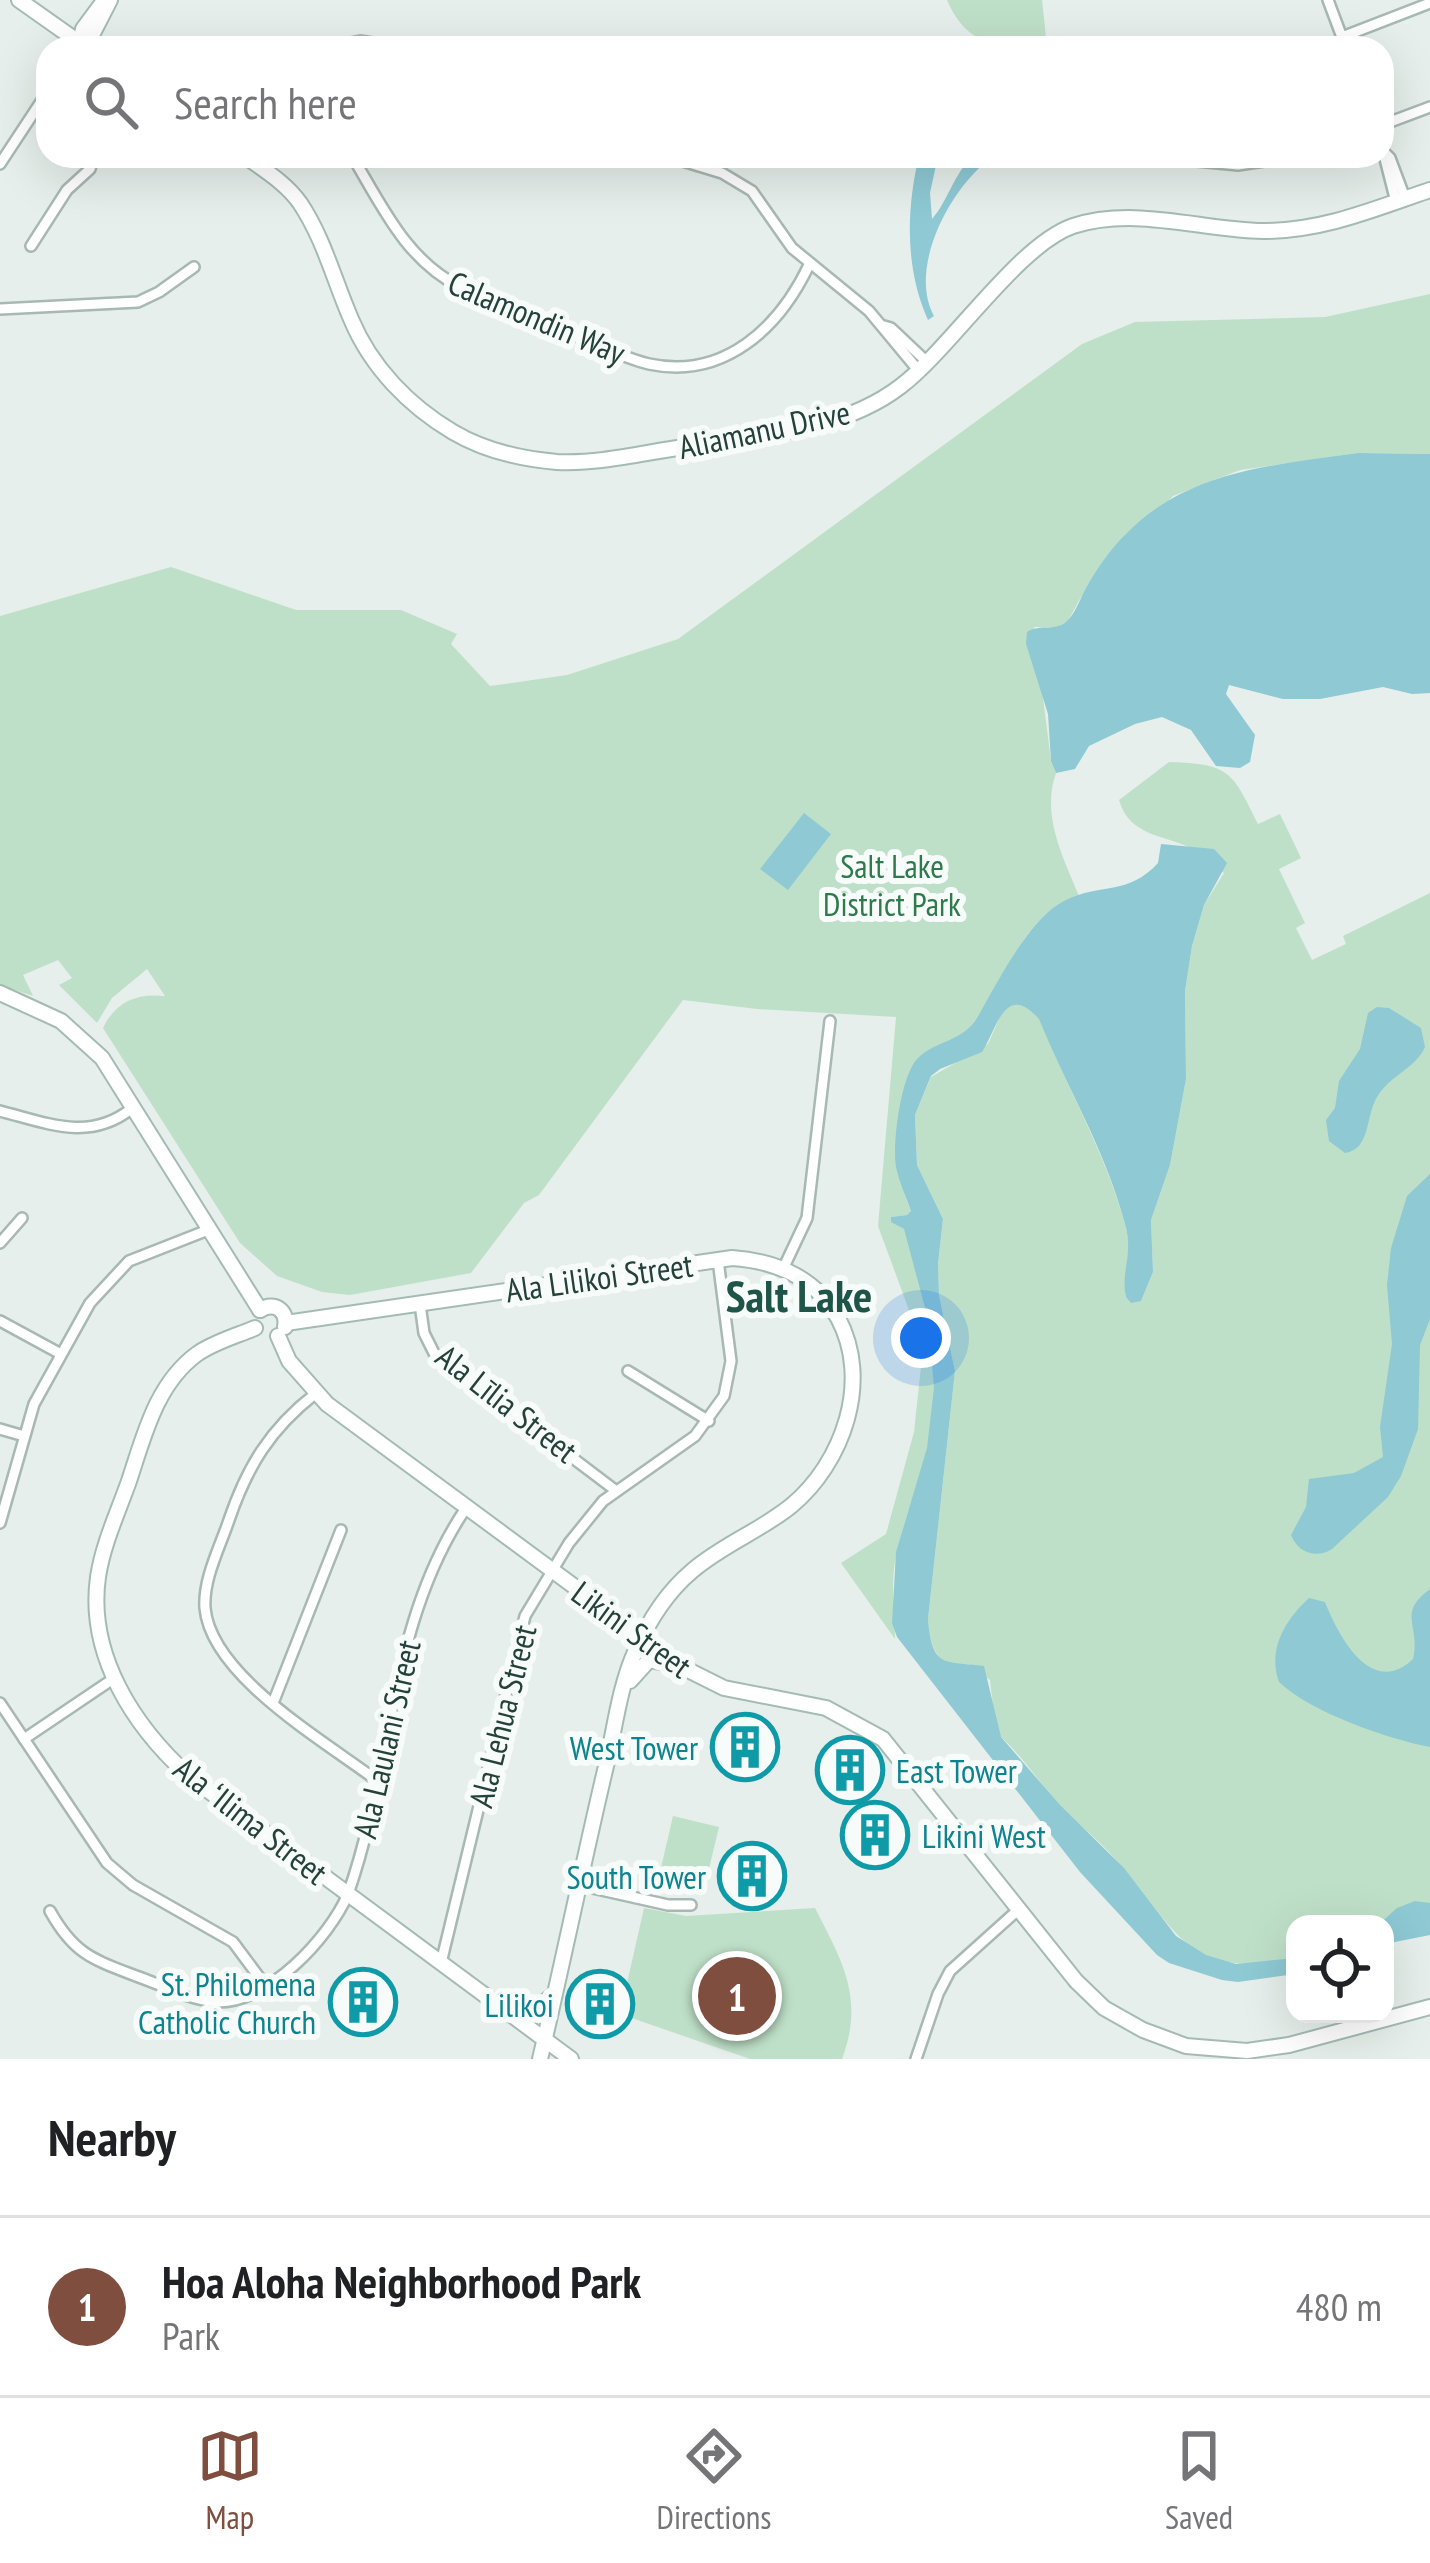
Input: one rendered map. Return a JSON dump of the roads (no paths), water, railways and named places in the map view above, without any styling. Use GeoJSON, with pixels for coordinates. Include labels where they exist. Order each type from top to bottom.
{"type":"FeatureCollection","features":[{"type":"Feature","properties":{"kind":"street"},"geometry":{"type":"LineString","coordinates":[[19,0],[68,36]]}},
{"type":"Feature","properties":{"kind":"street"},"geometry":{"type":"LineString","coordinates":[[82,36],[109,0]]}},
{"type":"Feature","properties":{"kind":"street"},"geometry":{"type":"LineString","coordinates":[[1328,0],[1342,36]]}},
{"type":"Feature","properties":{"kind":"street"},"geometry":{"type":"LineString","coordinates":[[1357,36],[1429,2]]}},
{"type":"Feature","properties":{"kind":"street"},"geometry":{"type":"LineString","coordinates":[[1394,120],[1430,107]]}},
{"type":"Feature","properties":{"kind":"street"},"geometry":{"type":"LineString","coordinates":[[0,164],[36,118]]}},
{"type":"Feature","properties":{"kind":"street"},"geometry":{"type":"LineString","coordinates":[[32,246],[67,190],[90,168]]}},
{"type":"Feature","properties":{"kind":"street","name":"Aliamanu Drive"},"geometry":{"type":"LineString","coordinates":[[258,168],[301,204],[318,233],[359,337],[395,387],[454,433],[506,455],[561,462],[811,426],[871,405],[923,366],[1029,256],[1052,237],[1076,226],[1141,218],[1293,230],[1351,219],[1430,190]]}},
{"type":"Feature","properties":{"kind":"street","name":"Calamondin Way"},"geometry":{"type":"LineString","coordinates":[[359,168],[400,235],[432,271],[648,363],[692,366],[747,346],[778,317],[809,266]]}},
{"type":"Feature","properties":{"kind":"street"},"geometry":{"type":"LineString","coordinates":[[706,168],[746,186],[809,266],[891,328],[923,366]]}},
{"type":"Feature","properties":{"kind":"street"},"geometry":{"type":"LineString","coordinates":[[1393,168],[1401,200]]}},
{"type":"Feature","properties":{"kind":"street"},"geometry":{"type":"LineString","coordinates":[[0,309],[138,302],[194,267]]}},
{"type":"Feature","properties":{"kind":"street"},"geometry":{"type":"LineString","coordinates":[[0,993],[32,1005],[87,1041],[109,1066],[131,1109],[260,1310]]}},
{"type":"Feature","properties":{"kind":"street"},"geometry":{"type":"LineString","coordinates":[[783,1269],[804,1229],[809,1205],[830,1021]]}},
{"type":"Feature","properties":{"kind":"street"},"geometry":{"type":"LineString","coordinates":[[0,1112],[86,1130],[109,1124],[131,1109]]}},
{"type":"Feature","properties":{"kind":"street"},"geometry":{"type":"LineString","coordinates":[[0,1243],[22,1218]]}},
{"type":"Feature","properties":{"kind":"street"},"geometry":{"type":"LineString","coordinates":[[0,1523],[34,1404],[59,1353],[114,1273],[142,1254],[208,1230]]}},
{"type":"Feature","properties":{"kind":"street","name":"Ala Lilikoi Street"},"geometry":{"type":"LineString","coordinates":[[282,1329],[420,1304],[747,1259],[783,1269],[819,1292],[837,1316],[848,1343],[853,1385],[840,1440],[806,1492],[690,1573],[663,1602],[643,1636],[622,1690],[540,2059]]}},
{"type":"Feature","properties":{"kind":"street","name":"Ala Lehua Street"},"geometry":{"type":"LineString","coordinates":[[441,1963],[525,1616],[581,1527],[615,1490],[684,1446],[709,1421],[724,1396],[731,1360],[718,1260]]}},
{"type":"Feature","properties":{"kind":"street","name":"Ala Līlia Street"},"geometry":{"type":"LineString","coordinates":[[420,1304],[424,1333],[434,1353],[615,1490]]}},
{"type":"Feature","properties":{"kind":"street"},"geometry":{"type":"LineString","coordinates":[[280,1309],[282,1329],[268,1338],[255,1328],[254,1318],[260,1310],[280,1309]]}},
{"type":"Feature","properties":{"kind":"street"},"geometry":{"type":"LineString","coordinates":[[0,1321],[59,1353]]}},
{"type":"Feature","properties":{"kind":"street","name":"Ala ʻIlima Street"},"geometry":{"type":"LineString","coordinates":[[255,1328],[197,1354],[166,1387],[154,1410],[98,1580],[99,1627],[113,1679],[176,1765],[571,2059]]}},
{"type":"Feature","properties":{"kind":"street","name":"Likini Street"},"geometry":{"type":"LineString","coordinates":[[282,1329],[289,1361],[315,1394],[686,1669],[724,1688],[826,1708],[874,1732],[908,1767],[1076,1982],[1104,2008],[1186,2046],[1232,2052],[1268,2049],[1430,2007]]}},
{"type":"Feature","properties":{"kind":"street"},"geometry":{"type":"LineString","coordinates":[[628,1371],[709,1421]]}},
{"type":"Feature","properties":{"kind":"street"},"geometry":{"type":"LineString","coordinates":[[315,1394],[265,1441],[247,1469],[205,1595],[205,1610],[215,1639],[246,1679],[376,1780]]}},
{"type":"Feature","properties":{"kind":"street"},"geometry":{"type":"LineString","coordinates":[[0,1429],[24,1436]]}},
{"type":"Feature","properties":{"kind":"street","name":"Ala Laulani Street"},"geometry":{"type":"LineString","coordinates":[[50,1911],[66,1938],[84,1955],[219,2002],[265,1985],[312,1948],[348,1894],[416,1610],[441,1548],[466,1508]]}},
{"type":"Feature","properties":{"kind":"street"},"geometry":{"type":"LineString","coordinates":[[273,1703],[341,1530]]}},
{"type":"Feature","properties":{"kind":"street"},"geometry":{"type":"LineString","coordinates":[[622,1690],[649,1660],[686,1669]]}},
{"type":"Feature","properties":{"kind":"street"},"geometry":{"type":"LineString","coordinates":[[24,1739],[113,1679]]}},
{"type":"Feature","properties":{"kind":"street"},"geometry":{"type":"LineString","coordinates":[[0,1703],[94,1848],[120,1876],[233,1942],[265,1985]]}},
{"type":"Feature","properties":{"kind":"street"},"geometry":{"type":"LineString","coordinates":[[579,1885],[668,1905],[692,1905]]}},
{"type":"Feature","properties":{"kind":"street"},"geometry":{"type":"LineString","coordinates":[[916,2059],[950,1971],[1019,1910]]}},
{"type":"Feature","properties":{"kind":"street"},"geometry":{"type":"LineString","coordinates":[[504,2008],[533,2012],[553,1993]]}},
{"type":"Feature","properties":{"kind":"water"},"geometry":{"type":"Polygon","coordinates":[[[917,168],[935,168],[930,193],[932,219],[963,168],[979,168],[949,206],[930,251],[927,296],[934,316],[928,320],[912,260],[917,168]]]}},
{"type":"Feature","properties":{"kind":"water"},"geometry":{"type":"Polygon","coordinates":[[[1358,453],[1430,454],[1430,693],[1383,687],[1320,699],[1283,699],[1229,685],[1226,694],[1255,735],[1250,762],[1240,768],[1216,766],[1191,730],[1162,717],[1089,746],[1075,769],[1056,773],[1048,714],[1026,644],[1027,632],[1059,626],[1069,619],[1115,546],[1150,513],[1177,496],[1234,474],[1358,453]]]}},
{"type":"Feature","properties":{"kind":"water"},"geometry":{"type":"Polygon","coordinates":[[[804,813],[831,834],[788,890],[760,869],[804,813]]]}},
{"type":"Feature","properties":{"kind":"water"},"geometry":{"type":"Polygon","coordinates":[[[1161,844],[1214,849],[1227,863],[1204,905],[1192,946],[1185,991],[1186,1079],[1170,1165],[1151,1220],[1153,1272],[1141,1301],[1131,1303],[1126,1297],[1127,1235],[1107,1171],[1039,1019],[1027,1009],[1010,1007],[982,1052],[931,1076],[915,1115],[917,1165],[943,1219],[939,1295],[955,1371],[928,1619],[933,1646],[942,1659],[984,1666],[1001,1737],[1124,1868],[1176,1936],[1206,1955],[1236,1964],[1286,1959],[1286,1975],[1238,1982],[1169,1963],[1157,1955],[1080,1872],[897,1637],[892,1623],[896,1552],[927,1448],[934,1388],[928,1319],[904,1229],[891,1222],[891,1217],[911,1211],[895,1156],[906,1080],[924,1053],[971,1026],[1015,953],[1052,909],[1078,895],[1125,885],[1158,863],[1161,844]]]}},
{"type":"Feature","properties":{"kind":"water"},"geometry":{"type":"Polygon","coordinates":[[[1377,1007],[1389,1008],[1421,1028],[1425,1047],[1382,1090],[1363,1139],[1345,1153],[1329,1141],[1326,1120],[1335,1108],[1339,1081],[1360,1049],[1368,1013],[1377,1007]]]}},
{"type":"Feature","properties":{"kind":"water"},"geometry":{"type":"Polygon","coordinates":[[[1430,1174],[1430,1319],[1420,1345],[1418,1429],[1388,1497],[1332,1549],[1308,1552],[1291,1535],[1306,1507],[1309,1479],[1354,1473],[1383,1457],[1380,1427],[1392,1344],[1387,1285],[1391,1248],[1407,1196],[1430,1174]]]}},
{"type":"Feature","properties":{"kind":"water"},"geometry":{"type":"Polygon","coordinates":[[[1430,1589],[1430,1747],[1350,1723],[1279,1682],[1277,1646],[1293,1615],[1309,1598],[1325,1602],[1347,1645],[1370,1667],[1383,1672],[1413,1659],[1412,1613],[1430,1589]]]}},
{"type":"Feature","properties":{"kind":"water"},"geometry":{"type":"Polygon","coordinates":[[[1415,1901],[1430,1903],[1430,1935],[1394,1942],[1394,1915],[1389,1915],[1415,1901]]]}},
{"type":"Feature","properties":{"kind":"place","name":"West Tower"},"geometry":{"type":"Point","coordinates":[745,1747]}},
{"type":"Feature","properties":{"kind":"place","name":"East Tower"},"geometry":{"type":"Point","coordinates":[850,1770]}},
{"type":"Feature","properties":{"kind":"place","name":"Likini West"},"geometry":{"type":"Point","coordinates":[875,1835]}},
{"type":"Feature","properties":{"kind":"place","name":"South Tower"},"geometry":{"type":"Point","coordinates":[752,1876]}},
{"type":"Feature","properties":{"kind":"place","name":"Hoa Aloha Neighborhood Park"},"geometry":{"type":"Point","coordinates":[737,1996]}},
{"type":"Feature","properties":{"kind":"place","name":"St. Philomena Catholic Church"},"geometry":{"type":"Point","coordinates":[363,2002]}},
{"type":"Feature","properties":{"kind":"place","name":"Lilikoi"},"geometry":{"type":"Point","coordinates":[600,2004]}},
{"type":"Feature","properties":{"kind":"district","name":"Salt Lake"},"geometry":{"type":"Point","coordinates":[799,1295]}},
{"type":"Feature","properties":{"kind":"park label","name":"Salt Lake District Park"},"geometry":{"type":"Point","coordinates":[892,884]}}]}
